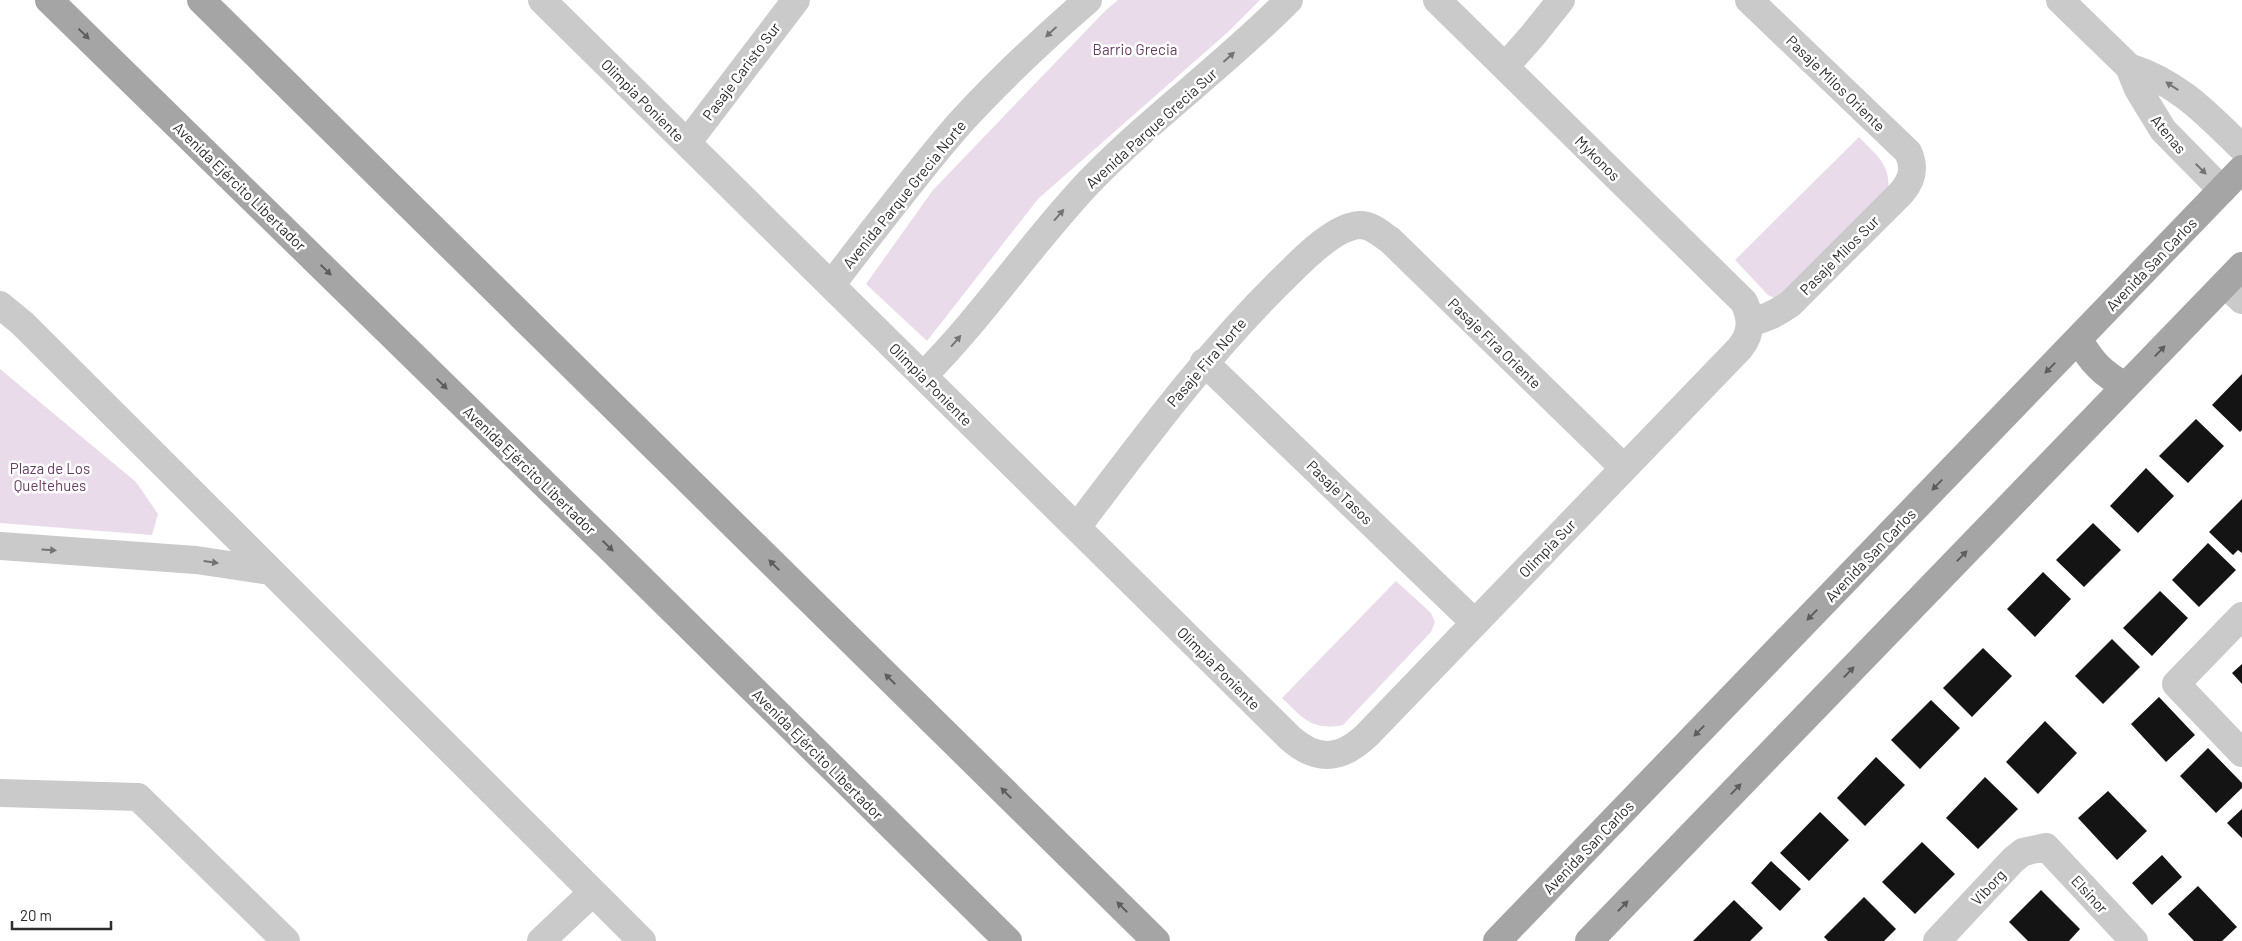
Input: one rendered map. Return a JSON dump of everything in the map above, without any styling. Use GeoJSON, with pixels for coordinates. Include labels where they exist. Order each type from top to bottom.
{"type":"FeatureCollection","features":[{"type":"Feature","properties":{"kind":"main road","name":"Avenida Ejército Libertador"},"geometry":{"type":"LineString","coordinates":[[49,0],[1008,941]]}},
{"type":"Feature","properties":{"kind":"main road"},"geometry":{"type":"LineString","coordinates":[[200,0],[1156,941]]}},
{"type":"Feature","properties":{"kind":"main road","name":"Avenida San Carlos"},"geometry":{"type":"LineString","coordinates":[[1497,941],[2242,169]]}},
{"type":"Feature","properties":{"kind":"main road"},"geometry":{"type":"LineString","coordinates":[[1589,941],[2126,386],[2236,283]]}},
{"type":"Feature","properties":{"kind":"main road"},"geometry":{"type":"LineString","coordinates":[[2079,339],[2086,354],[2097,367],[2111,378],[2126,386]]}},
{"type":"Feature","properties":{"kind":"street","name":"Olimpia Poniente"},"geometry":{"type":"LineString","coordinates":[[542,0],[1290,738],[1300,747],[1313,753],[1328,755]]}},
{"type":"Feature","properties":{"kind":"street","name":"Pasaje Caristo Sur"},"geometry":{"type":"LineString","coordinates":[[687,143],[796,0]]}},
{"type":"Feature","properties":{"kind":"street","name":"Avenida Parque Grecia Norte"},"geometry":{"type":"LineString","coordinates":[[831,286],[907,186],[960,123],[1012,69],[1088,0]]}},
{"type":"Feature","properties":{"kind":"street","name":"Avenida Parque Grecia Sur"},"geometry":{"type":"LineString","coordinates":[[922,376],[978,315],[1034,245],[1090,181],[1124,148],[1262,27],[1289,0]]}},
{"type":"Feature","properties":{"kind":"street","name":"Mykonos"},"geometry":{"type":"LineString","coordinates":[[1437,0],[1744,302],[1750,322]]}},
{"type":"Feature","properties":{"kind":"street"},"geometry":{"type":"LineString","coordinates":[[1504,67],[1533,36],[1561,0]]}},
{"type":"Feature","properties":{"kind":"street","name":"Pasaje Milos Oriente"},"geometry":{"type":"LineString","coordinates":[[1749,0],[1908,152],[1913,170]]}},
{"type":"Feature","properties":{"kind":"street","name":"Atenas"},"geometry":{"type":"LineString","coordinates":[[2060,0],[2129,67],[2167,83],[2189,98],[2242,148]]}},
{"type":"Feature","properties":{"kind":"street","name":"Atenas"},"geometry":{"type":"LineString","coordinates":[[2129,67],[2145,103],[2163,130],[2222,190]]}},
{"type":"Feature","properties":{"kind":"street","name":"Pasaje Milos Sur"},"geometry":{"type":"LineString","coordinates":[[1750,322],[1778,313],[1790,304],[1902,192],[1911,178],[1913,170]]}},
{"type":"Feature","properties":{"kind":"street","name":"Pasaje Fira Norte"},"geometry":{"type":"LineString","coordinates":[[1077,528],[1170,402],[1254,308],[1322,244],[1351,227],[1361,225]]}},
{"type":"Feature","properties":{"kind":"street","name":"Pasaje Fira Oriente"},"geometry":{"type":"LineString","coordinates":[[1361,225],[1374,228],[1390,240],[1624,468]]}},
{"type":"Feature","properties":{"kind":"street"},"geometry":{"type":"LineString","coordinates":[[0,305],[28,330],[642,941]]}},
{"type":"Feature","properties":{"kind":"street","name":"Olimpia Sur"},"geometry":{"type":"LineString","coordinates":[[1328,755],[1342,753],[1356,746],[1740,348],[1746,340],[1750,322]]}},
{"type":"Feature","properties":{"kind":"street","name":"Pasaje Tasos"},"geometry":{"type":"LineString","coordinates":[[1204,362],[1475,623]]}},
{"type":"Feature","properties":{"kind":"street"},"geometry":{"type":"LineString","coordinates":[[0,546],[196,560],[270,571]]}},
{"type":"Feature","properties":{"kind":"street"},"geometry":{"type":"LineString","coordinates":[[2242,616],[2176,684],[2242,753]]}},
{"type":"Feature","properties":{"kind":"street"},"geometry":{"type":"LineString","coordinates":[[0,793],[138,797],[286,941]]}},
{"type":"Feature","properties":{"kind":"street","name":"Viborg"},"geometry":{"type":"LineString","coordinates":[[1938,941],[2012,860],[2023,852],[2046,846]]}},
{"type":"Feature","properties":{"kind":"street","name":"Elsinor"},"geometry":{"type":"LineString","coordinates":[[2046,846],[2134,941]]}},
{"type":"Feature","properties":{"kind":"street"},"geometry":{"type":"LineString","coordinates":[[541,941],[593,892]]}},
{"type":"Feature","properties":{"kind":"green space","name":"Barrio Grecia"},"geometry":{"type":"Polygon","coordinates":[[[1118,0],[1260,0],[1228,32],[1038,199],[927,341],[866,284],[933,190],[1105,11],[1118,0]]]}},
{"type":"Feature","properties":{"kind":"green space"},"geometry":{"type":"Polygon","coordinates":[[[1859,137],[1883,163],[1888,178],[1887,197],[1777,299],[1768,295],[1735,260],[1859,137]]]}},
{"type":"Feature","properties":{"kind":"green space","name":"Plaza de Los Queltehues"},"geometry":{"type":"Polygon","coordinates":[[[0,369],[136,482],[158,514],[152,535],[0,523],[0,369]]]}},
{"type":"Feature","properties":{"kind":"green space"},"geometry":{"type":"Polygon","coordinates":[[[1396,581],[1431,613],[1435,622],[1431,632],[1343,725],[1323,726],[1308,721],[1282,698],[1396,581]]]}},
{"type":"Feature","properties":{"kind":"building"},"geometry":{"type":"Polygon","coordinates":[[[2242,374],[2242,430],[2240,432],[2212,405],[2242,374]]]}},
{"type":"Feature","properties":{"kind":"building"},"geometry":{"type":"Polygon","coordinates":[[[2196,419],[2224,446],[2188,483],[2159,456],[2196,419]]]}},
{"type":"Feature","properties":{"kind":"building"},"geometry":{"type":"Polygon","coordinates":[[[2146,468],[2174,496],[2138,533],[2110,506],[2146,468]]]}},
{"type":"Feature","properties":{"kind":"building"},"geometry":{"type":"Polygon","coordinates":[[[2242,499],[2242,553],[2238,550],[2233,555],[2209,532],[2242,499]]]}},
{"type":"Feature","properties":{"kind":"building"},"geometry":{"type":"Polygon","coordinates":[[[2093,523],[2121,550],[2084,587],[2056,560],[2093,523]]]}},
{"type":"Feature","properties":{"kind":"building"},"geometry":{"type":"Polygon","coordinates":[[[2208,543],[2236,570],[2199,607],[2172,580],[2208,543]]]}},
{"type":"Feature","properties":{"kind":"building"},"geometry":{"type":"Polygon","coordinates":[[[2043,572],[2071,599],[2035,637],[2007,609],[2043,572]]]}},
{"type":"Feature","properties":{"kind":"building"},"geometry":{"type":"Polygon","coordinates":[[[2160,591],[2188,618],[2152,656],[2123,628],[2160,591]]]}},
{"type":"Feature","properties":{"kind":"building"},"geometry":{"type":"Polygon","coordinates":[[[2112,639],[2140,667],[2103,704],[2075,676],[2112,639]]]}},
{"type":"Feature","properties":{"kind":"building"},"geometry":{"type":"Polygon","coordinates":[[[1983,648],[2012,676],[1972,717],[1943,688],[1983,648]]]}},
{"type":"Feature","properties":{"kind":"building"},"geometry":{"type":"Polygon","coordinates":[[[2242,664],[2242,684],[2232,673],[2242,664]]]}},
{"type":"Feature","properties":{"kind":"building"},"geometry":{"type":"Polygon","coordinates":[[[2159,697],[2195,735],[2166,762],[2131,724],[2159,697]]]}},
{"type":"Feature","properties":{"kind":"building"},"geometry":{"type":"Polygon","coordinates":[[[1931,700],[1960,728],[1920,769],[1891,740],[1931,700]]]}},
{"type":"Feature","properties":{"kind":"building"},"geometry":{"type":"Polygon","coordinates":[[[2045,721],[2077,753],[2038,794],[2006,762],[2045,721]]]}},
{"type":"Feature","properties":{"kind":"building"},"geometry":{"type":"Polygon","coordinates":[[[2208,748],[2242,783],[2242,788],[2216,813],[2180,776],[2208,748]]]}},
{"type":"Feature","properties":{"kind":"building"},"geometry":{"type":"Polygon","coordinates":[[[1876,757],[1905,785],[1865,826],[1837,798],[1876,757]]]}},
{"type":"Feature","properties":{"kind":"building"},"geometry":{"type":"Polygon","coordinates":[[[1985,777],[2018,809],[1978,849],[1946,818],[1985,777]]]}},
{"type":"Feature","properties":{"kind":"building"},"geometry":{"type":"Polygon","coordinates":[[[2108,791],[2147,831],[2117,860],[2078,818],[2108,791]]]}},
{"type":"Feature","properties":{"kind":"building"},"geometry":{"type":"Polygon","coordinates":[[[2242,809],[2242,838],[2227,823],[2242,809]]]}},
{"type":"Feature","properties":{"kind":"building"},"geometry":{"type":"Polygon","coordinates":[[[1820,812],[1849,840],[1809,881],[1780,853],[1820,812]]]}},
{"type":"Feature","properties":{"kind":"building"},"geometry":{"type":"Polygon","coordinates":[[[1922,842],[1955,874],[1915,914],[1882,882],[1922,842]]]}},
{"type":"Feature","properties":{"kind":"building"},"geometry":{"type":"Polygon","coordinates":[[[2162,855],[2182,877],[2152,905],[2132,883],[2162,855]]]}},
{"type":"Feature","properties":{"kind":"building"},"geometry":{"type":"Polygon","coordinates":[[[1771,861],[1801,889],[1780,911],[1751,883],[1771,861]]]}},
{"type":"Feature","properties":{"kind":"building"},"geometry":{"type":"Polygon","coordinates":[[[2198,886],[2237,927],[2222,941],[2194,941],[2168,914],[2198,886]]]}},
{"type":"Feature","properties":{"kind":"building"},"geometry":{"type":"Polygon","coordinates":[[[2041,890],[2080,929],[2069,941],[2028,941],[2009,922],[2041,890]]]}},
{"type":"Feature","properties":{"kind":"building"},"geometry":{"type":"Polygon","coordinates":[[[1864,897],[1896,929],[1884,941],[1828,941],[1824,937],[1864,897]]]}},
{"type":"Feature","properties":{"kind":"building"},"geometry":{"type":"Polygon","coordinates":[[[1734,900],[1763,928],[1750,941],[1693,941],[1734,900]]]}}]}
